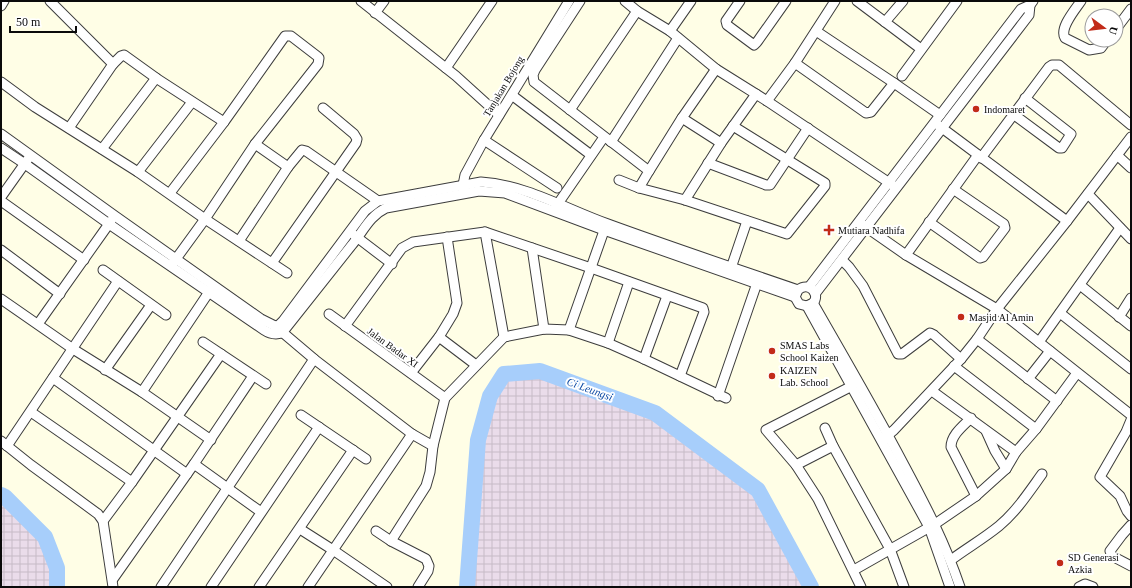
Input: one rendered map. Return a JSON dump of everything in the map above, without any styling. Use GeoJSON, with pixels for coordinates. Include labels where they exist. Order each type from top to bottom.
{"type":"FeatureCollection","features":[{"type":"Feature","properties":{"kind":"street"},"geometry":{"type":"LineString","coordinates":[[1,6],[4,1]]}},
{"type":"Feature","properties":{"kind":"street"},"geometry":{"type":"LineString","coordinates":[[50,1],[113,64]]}},
{"type":"Feature","properties":{"kind":"street"},"geometry":{"type":"LineString","coordinates":[[361,1],[446,68],[499,115]]}},
{"type":"Feature","properties":{"kind":"street"},"geometry":{"type":"LineString","coordinates":[[375,13],[384,1]]}},
{"type":"Feature","properties":{"kind":"street"},"geometry":{"type":"LineString","coordinates":[[446,68],[492,1]]}},
{"type":"Feature","properties":{"kind":"street","name":"Tanjakan Bojong"},"geometry":{"type":"LineString","coordinates":[[464,189],[465,175],[484,140],[546,36],[569,1]]}},
{"type":"Feature","properties":{"kind":"street"},"geometry":{"type":"LineString","coordinates":[[580,1],[535,70],[533,75],[534,82],[649,171]]}},
{"type":"Feature","properties":{"kind":"street"},"geometry":{"type":"LineString","coordinates":[[625,1],[637,11],[670,31],[716,69],[808,128],[893,186]]}},
{"type":"Feature","properties":{"kind":"street"},"geometry":{"type":"LineString","coordinates":[[670,31],[691,1]]}},
{"type":"Feature","properties":{"kind":"street"},"geometry":{"type":"LineString","coordinates":[[740,1],[726,23],[754,45],[758,42],[786,1]]}},
{"type":"Feature","properties":{"kind":"street"},"geometry":{"type":"LineString","coordinates":[[767,101],[795,63],[835,1]]}},
{"type":"Feature","properties":{"kind":"street"},"geometry":{"type":"LineString","coordinates":[[857,1],[921,49]]}},
{"type":"Feature","properties":{"kind":"street"},"geometry":{"type":"LineString","coordinates":[[885,22],[903,1]]}},
{"type":"Feature","properties":{"kind":"street"},"geometry":{"type":"LineString","coordinates":[[902,76],[957,1]]}},
{"type":"Feature","properties":{"kind":"street"},"geometry":{"type":"LineString","coordinates":[[1081,1],[1063,31],[1065,38],[1084,48]]}},
{"type":"Feature","properties":{"kind":"street"},"geometry":{"type":"LineString","coordinates":[[893,186],[937,118],[1021,9],[1029,2]]}},
{"type":"Feature","properties":{"kind":"street"},"geometry":{"type":"LineString","coordinates":[[811,297],[893,186],[943,129],[1029,15],[1029,2]]}},
{"type":"Feature","properties":{"kind":"street"},"geometry":{"type":"LineString","coordinates":[[1124,18],[1131,9]]}},
{"type":"Feature","properties":{"kind":"street"},"geometry":{"type":"LineString","coordinates":[[570,110],[637,11]]}},
{"type":"Feature","properties":{"kind":"street"},"geometry":{"type":"LineString","coordinates":[[816,31],[894,83],[937,118],[943,129],[1067,221]]}},
{"type":"Feature","properties":{"kind":"street"},"geometry":{"type":"LineString","coordinates":[[170,193],[224,122],[283,38],[287,35],[291,36],[317,56],[319,61],[255,144],[205,219],[170,266]]}},
{"type":"Feature","properties":{"kind":"street"},"geometry":{"type":"LineString","coordinates":[[556,208],[591,155],[608,140],[678,38]]}},
{"type":"Feature","properties":{"kind":"street"},"geometry":{"type":"LineString","coordinates":[[1085,48],[1089,50],[1101,48]]}},
{"type":"Feature","properties":{"kind":"street"},"geometry":{"type":"LineString","coordinates":[[69,128],[113,64],[124,55],[156,78],[224,122]]}},
{"type":"Feature","properties":{"kind":"street"},"geometry":{"type":"LineString","coordinates":[[795,63],[866,113],[871,112],[894,83]]}},
{"type":"Feature","properties":{"kind":"street"},"geometry":{"type":"LineString","coordinates":[[906,255],[953,189],[1049,67],[1055,64],[1059,65],[1131,125]]}},
{"type":"Feature","properties":{"kind":"street"},"geometry":{"type":"LineString","coordinates":[[639,188],[682,118],[716,69]]}},
{"type":"Feature","properties":{"kind":"street"},"geometry":{"type":"LineString","coordinates":[[102,149],[156,78]]}},
{"type":"Feature","properties":{"kind":"street"},"geometry":{"type":"LineString","coordinates":[[1,82],[36,107],[170,193],[205,219],[287,273]]}},
{"type":"Feature","properties":{"kind":"street"},"geometry":{"type":"LineString","coordinates":[[685,200],[708,162],[756,94]]}},
{"type":"Feature","properties":{"kind":"street"},"geometry":{"type":"LineString","coordinates":[[513,96],[591,155]]}},
{"type":"Feature","properties":{"kind":"street"},"geometry":{"type":"LineString","coordinates":[[1013,114],[1059,148],[1062,148],[1071,134],[1025,98]]}},
{"type":"Feature","properties":{"kind":"street"},"geometry":{"type":"LineString","coordinates":[[138,172],[192,102]]}},
{"type":"Feature","properties":{"kind":"street"},"geometry":{"type":"LineString","coordinates":[[272,263],[356,143],[357,139],[354,134],[323,108]]}},
{"type":"Feature","properties":{"kind":"street"},"geometry":{"type":"LineString","coordinates":[[682,118],[721,143]]}},
{"type":"Feature","properties":{"kind":"street"},"geometry":{"type":"LineString","coordinates":[[619,180],[639,188],[685,200],[787,234],[825,186],[825,183],[733,126]]}},
{"type":"Feature","properties":{"kind":"street"},"geometry":{"type":"LineString","coordinates":[[708,162],[768,185],[773,182],[808,128]]}},
{"type":"Feature","properties":{"kind":"street"},"geometry":{"type":"LineString","coordinates":[[1,134],[114,216],[262,319],[279,329],[314,359],[412,434],[432,446]]}},
{"type":"Feature","properties":{"kind":"street"},"geometry":{"type":"LineString","coordinates":[[885,438],[932,391],[961,359],[977,339],[997,309],[1131,138]]}},
{"type":"Feature","properties":{"kind":"street"},"geometry":{"type":"LineString","coordinates":[[484,140],[557,188]]}},
{"type":"Feature","properties":{"kind":"street"},"geometry":{"type":"LineString","coordinates":[[255,144],[288,167]]}},
{"type":"Feature","properties":{"kind":"street"},"geometry":{"type":"LineString","coordinates":[[1,148],[170,266],[269,333],[275,334],[358,238],[371,218],[378,212],[386,208],[464,189]]}},
{"type":"Feature","properties":{"kind":"street"},"geometry":{"type":"LineString","coordinates":[[239,241],[288,167],[300,152],[304,150],[378,201]]}},
{"type":"Feature","properties":{"kind":"street"},"geometry":{"type":"LineString","coordinates":[[1,197],[31,155]]}},
{"type":"Feature","properties":{"kind":"street"},"geometry":{"type":"LineString","coordinates":[[1117,155],[1131,168]]}},
{"type":"Feature","properties":{"kind":"street"},"geometry":{"type":"LineString","coordinates":[[279,329],[283,321],[365,210],[378,201],[464,189],[505,193],[556,208],[605,227],[796,293]]}},
{"type":"Feature","properties":{"kind":"street"},"geometry":{"type":"LineString","coordinates":[[929,222],[980,258],[983,257],[1005,228],[1004,224],[953,189]]}},
{"type":"Feature","properties":{"kind":"street"},"geometry":{"type":"LineString","coordinates":[[1088,194],[1131,239]]}},
{"type":"Feature","properties":{"kind":"street"},"geometry":{"type":"LineString","coordinates":[[1,201],[84,260]]}},
{"type":"Feature","properties":{"kind":"street"},"geometry":{"type":"LineString","coordinates":[[38,324],[114,216]]}},
{"type":"Feature","properties":{"kind":"street"},"geometry":{"type":"LineString","coordinates":[[730,270],[747,221]]}},
{"type":"Feature","properties":{"kind":"street"},"geometry":{"type":"LineString","coordinates":[[863,225],[906,255],[997,309],[1131,415]]}},
{"type":"Feature","properties":{"kind":"street"},"geometry":{"type":"LineString","coordinates":[[796,293],[799,304],[811,297],[842,260],[863,225]]}},
{"type":"Feature","properties":{"kind":"street"},"geometry":{"type":"LineString","coordinates":[[569,330],[605,227]]}},
{"type":"Feature","properties":{"kind":"street"},"geometry":{"type":"LineString","coordinates":[[1039,342],[1120,228]]}},
{"type":"Feature","properties":{"kind":"street"},"geometry":{"type":"LineString","coordinates":[[350,232],[392,264]]}},
{"type":"Feature","properties":{"kind":"street"},"geometry":{"type":"LineString","coordinates":[[485,232],[504,337]]}},
{"type":"Feature","properties":{"kind":"street"},"geometry":{"type":"LineString","coordinates":[[345,326],[392,264],[402,248],[408,244],[485,232],[703,308],[704,310],[680,376]]}},
{"type":"Feature","properties":{"kind":"street"},"geometry":{"type":"LineString","coordinates":[[411,374],[439,337],[453,314],[457,302],[447,237]]}},
{"type":"Feature","properties":{"kind":"street"},"geometry":{"type":"LineString","coordinates":[[532,248],[544,329]]}},
{"type":"Feature","properties":{"kind":"street"},"geometry":{"type":"LineString","coordinates":[[1,250],[60,294]]}},
{"type":"Feature","properties":{"kind":"street"},"geometry":{"type":"LineString","coordinates":[[842,260],[864,286],[898,354],[902,354],[930,333],[961,359]]}},
{"type":"Feature","properties":{"kind":"street"},"geometry":{"type":"LineString","coordinates":[[103,270],[166,315]]}},
{"type":"Feature","properties":{"kind":"street"},"geometry":{"type":"LineString","coordinates":[[730,270],[757,283],[796,293]]}},
{"type":"Feature","properties":{"kind":"street"},"geometry":{"type":"LineString","coordinates":[[113,583],[103,521],[92,508],[31,465],[4,443],[31,412],[118,282]]}},
{"type":"Feature","properties":{"kind":"street"},"geometry":{"type":"LineString","coordinates":[[608,343],[629,282]]}},
{"type":"Feature","properties":{"kind":"street"},"geometry":{"type":"LineString","coordinates":[[391,541],[426,486],[430,472],[432,446],[445,398],[504,337],[544,329],[569,330],[608,343],[722,397],[757,283]]}},
{"type":"Feature","properties":{"kind":"street"},"geometry":{"type":"LineString","coordinates":[[1080,285],[1131,326]]}},
{"type":"Feature","properties":{"kind":"street"},"geometry":{"type":"LineString","coordinates":[[796,293],[805,286],[951,560],[960,587]]}},
{"type":"Feature","properties":{"kind":"street"},"geometry":{"type":"LineString","coordinates":[[142,392],[209,292]]}},
{"type":"Feature","properties":{"kind":"street"},"geometry":{"type":"LineString","coordinates":[[644,359],[667,296]]}},
{"type":"Feature","properties":{"kind":"street"},"geometry":{"type":"LineString","coordinates":[[811,297],[852,386],[885,438]]}},
{"type":"Feature","properties":{"kind":"street"},"geometry":{"type":"LineString","coordinates":[[1119,317],[1131,298]]}},
{"type":"Feature","properties":{"kind":"street"},"geometry":{"type":"LineString","coordinates":[[1,299],[73,349],[142,392],[211,440]]}},
{"type":"Feature","properties":{"kind":"street"},"geometry":{"type":"LineString","coordinates":[[105,370],[151,305]]}},
{"type":"Feature","properties":{"kind":"street"},"geometry":{"type":"LineString","coordinates":[[1060,313],[1131,369]]}},
{"type":"Feature","properties":{"kind":"street","name":"Jalan Badar XI"},"geometry":{"type":"LineString","coordinates":[[329,314],[445,398]]}},
{"type":"Feature","properties":{"kind":"street"},"geometry":{"type":"LineString","coordinates":[[439,337],[476,365]]}},
{"type":"Feature","properties":{"kind":"street"},"geometry":{"type":"LineString","coordinates":[[977,339],[1057,401]]}},
{"type":"Feature","properties":{"kind":"street"},"geometry":{"type":"LineString","coordinates":[[203,342],[266,384]]}},
{"type":"Feature","properties":{"kind":"street"},"geometry":{"type":"LineString","coordinates":[[1028,379],[1050,351]]}},
{"type":"Feature","properties":{"kind":"street"},"geometry":{"type":"LineString","coordinates":[[103,521],[221,354]]}},
{"type":"Feature","properties":{"kind":"street"},"geometry":{"type":"LineString","coordinates":[[161,587],[314,359]]}},
{"type":"Feature","properties":{"kind":"street"},"geometry":{"type":"LineString","coordinates":[[954,366],[1036,429]]}},
{"type":"Feature","properties":{"kind":"street"},"geometry":{"type":"LineString","coordinates":[[854,570],[932,525],[976,496],[1006,469],[1016,452],[1036,429],[1078,373]]}},
{"type":"Feature","properties":{"kind":"street"},"geometry":{"type":"LineString","coordinates":[[113,583],[253,376]]}},
{"type":"Feature","properties":{"kind":"street"},"geometry":{"type":"LineString","coordinates":[[53,378],[187,474]]}},
{"type":"Feature","properties":{"kind":"street"},"geometry":{"type":"LineString","coordinates":[[852,386],[766,430],[796,465],[818,499],[862,587]]}},
{"type":"Feature","properties":{"kind":"street"},"geometry":{"type":"LineString","coordinates":[[932,391],[1016,452]]}},
{"type":"Feature","properties":{"kind":"street"},"geometry":{"type":"LineString","coordinates":[[31,412],[132,482]]}},
{"type":"Feature","properties":{"kind":"street"},"geometry":{"type":"LineString","coordinates":[[301,414],[366,459]]}},
{"type":"Feature","properties":{"kind":"street"},"geometry":{"type":"LineString","coordinates":[[971,418],[955,435],[951,442],[951,447],[976,496]]}},
{"type":"Feature","properties":{"kind":"street"},"geometry":{"type":"LineString","coordinates":[[1131,420],[1126,432],[1100,477],[1120,496],[1126,511],[1131,516]]}},
{"type":"Feature","properties":{"kind":"street"},"geometry":{"type":"LineString","coordinates":[[211,587],[319,427]]}},
{"type":"Feature","properties":{"kind":"street"},"geometry":{"type":"LineString","coordinates":[[825,428],[833,446],[890,549],[904,587]]}},
{"type":"Feature","properties":{"kind":"street"},"geometry":{"type":"LineString","coordinates":[[984,429],[1006,469]]}},
{"type":"Feature","properties":{"kind":"street"},"geometry":{"type":"LineString","coordinates":[[308,587],[412,434]]}},
{"type":"Feature","properties":{"kind":"street"},"geometry":{"type":"LineString","coordinates":[[796,465],[833,446]]}},
{"type":"Feature","properties":{"kind":"street"},"geometry":{"type":"LineString","coordinates":[[259,587],[353,450]]}},
{"type":"Feature","properties":{"kind":"street"},"geometry":{"type":"LineString","coordinates":[[194,464],[261,512]]}},
{"type":"Feature","properties":{"kind":"street"},"geometry":{"type":"LineString","coordinates":[[951,560],[1000,526],[1023,500],[1042,474]]}},
{"type":"Feature","properties":{"kind":"street"},"geometry":{"type":"LineString","coordinates":[[932,525],[950,587]]}},
{"type":"Feature","properties":{"kind":"street"},"geometry":{"type":"LineString","coordinates":[[1131,525],[1110,551],[1112,556],[1131,566]]}},
{"type":"Feature","properties":{"kind":"street"},"geometry":{"type":"LineString","coordinates":[[300,529],[387,587]]}},
{"type":"Feature","properties":{"kind":"street"},"geometry":{"type":"LineString","coordinates":[[376,531],[428,561],[428,571],[418,587]]}},
{"type":"Feature","properties":{"kind":"street"},"geometry":{"type":"LineString","coordinates":[[1079,587],[1086,584],[1093,587]]}},
{"type":"Feature","properties":{"kind":"shaded area"},"geometry":{"type":"Polygon","coordinates":[[[540,371],[655,413],[758,490],[811,587],[467,587],[478,443],[490,396],[504,374],[540,371]]]}},
{"type":"Feature","properties":{"kind":"shaded area"},"geometry":{"type":"Polygon","coordinates":[[[1,495],[5,497],[45,537],[57,568],[57,587],[1,587],[1,495]]]}},
{"type":"Feature","properties":{"kind":"waterway","name":"Ci Leungsi"},"geometry":{"type":"LineString","coordinates":[[467,587],[478,440],[490,396],[504,374],[540,371],[655,413],[758,490],[811,587]]}},
{"type":"Feature","properties":{"kind":"waterway","name":"Ci Leungsi"},"geometry":{"type":"LineString","coordinates":[[1,495],[5,497],[45,537],[57,568],[57,587]]}},
{"type":"Feature","properties":{"kind":"place","name":"Indomaret"},"geometry":{"type":"Point","coordinates":[976,109]}},
{"type":"Feature","properties":{"kind":"place","name":"Mutiara Nadhifa"},"geometry":{"type":"Point","coordinates":[829,230]}},
{"type":"Feature","properties":{"kind":"place","name":"Masjid Al Amin"},"geometry":{"type":"Point","coordinates":[961,317]}},
{"type":"Feature","properties":{"kind":"place","name":"SMAS Labs School Kaizen"},"geometry":{"type":"Point","coordinates":[772,351]}},
{"type":"Feature","properties":{"kind":"place","name":"KAIZEN Lab. School"},"geometry":{"type":"Point","coordinates":[772,376]}},
{"type":"Feature","properties":{"kind":"place","name":"SD Generasi Azkia"},"geometry":{"type":"Point","coordinates":[1060,563]}}]}
